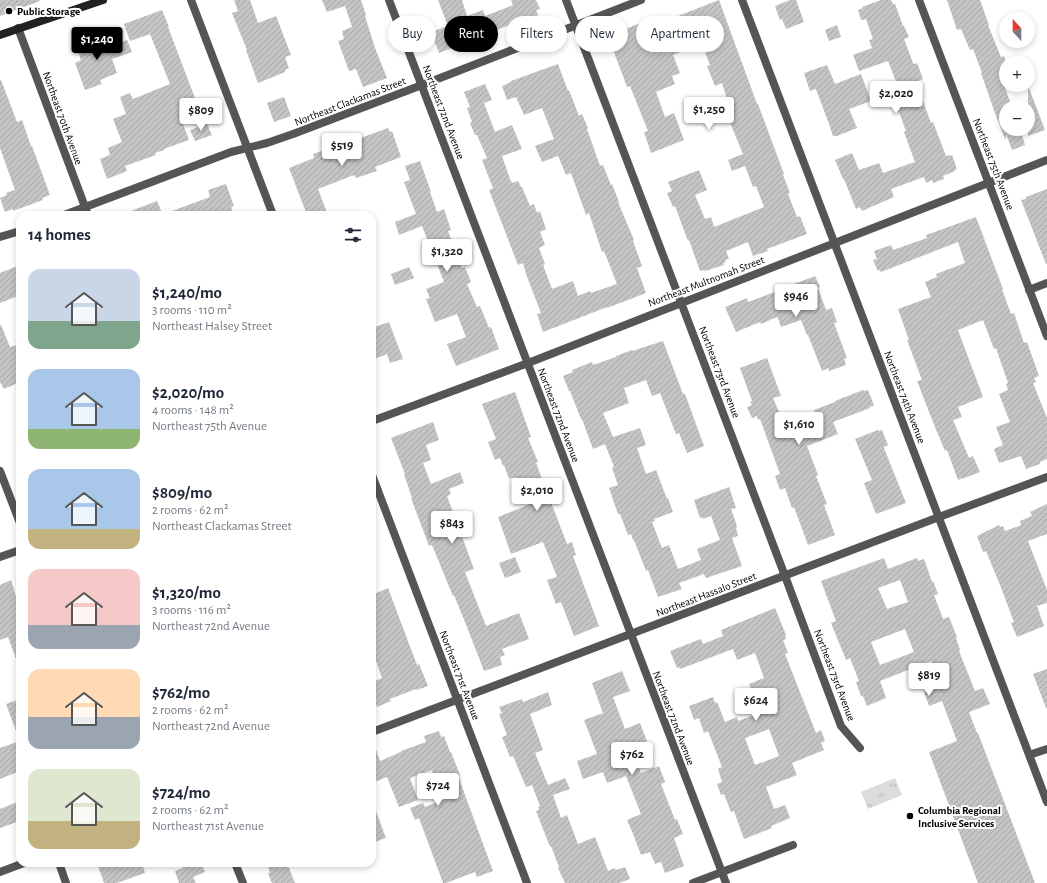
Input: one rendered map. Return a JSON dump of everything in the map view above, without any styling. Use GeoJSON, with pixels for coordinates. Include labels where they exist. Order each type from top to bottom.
{"type":"FeatureCollection","features":[{"type":"Feature","properties":{"kind":"main road"},"geometry":{"type":"LineString","coordinates":[[0,35],[89,2],[103,0]]}},
{"type":"Feature","properties":{"kind":"main road"},"geometry":{"type":"LineString","coordinates":[[0,41],[18,28]]}},
{"type":"Feature","properties":{"kind":"street"},"geometry":{"type":"LineString","coordinates":[[191,0],[272,211]]}},
{"type":"Feature","properties":{"kind":"street","name":"Northeast 72nd Avenue"},"geometry":{"type":"LineString","coordinates":[[389,0],[726,883]]}},
{"type":"Feature","properties":{"kind":"street","name":"Northeast 73rd Avenue"},"geometry":{"type":"LineString","coordinates":[[566,0],[575,26]]}},
{"type":"Feature","properties":{"kind":"street","name":"Northeast Clackamas Street"},"geometry":{"type":"LineString","coordinates":[[600,16],[641,0]]}},
{"type":"Feature","properties":{"kind":"street","name":"Northeast 74th Avenue"},"geometry":{"type":"LineString","coordinates":[[742,0],[1047,802]]}},
{"type":"Feature","properties":{"kind":"street","name":"Northeast 75th Avenue"},"geometry":{"type":"LineString","coordinates":[[919,0],[1047,336]]}},
{"type":"Feature","properties":{"kind":"street","name":"Northeast Clackamas Street"},"geometry":{"type":"LineString","coordinates":[[86,211],[231,152],[293,134],[575,26]]}},
{"type":"Feature","properties":{"kind":"street","name":"Northeast 70th Avenue"},"geometry":{"type":"LineString","coordinates":[[18,28],[86,211]]}},
{"type":"Feature","properties":{"kind":"street","name":"Northeast 73rd Avenue"},"geometry":{"type":"LineString","coordinates":[[585,52],[841,726],[860,748]]}},
{"type":"Feature","properties":{"kind":"street","name":"Northeast Multnomah Street"},"geometry":{"type":"LineString","coordinates":[[376,420],[528,363],[1047,160]]}},
{"type":"Feature","properties":{"kind":"street"},"geometry":{"type":"LineString","coordinates":[[0,237],[16,232]]}},
{"type":"Feature","properties":{"kind":"street"},"geometry":{"type":"LineString","coordinates":[[1029,290],[1047,283]]}},
{"type":"Feature","properties":{"kind":"street"},"geometry":{"type":"LineString","coordinates":[[0,471],[16,513]]}},
{"type":"Feature","properties":{"kind":"street","name":"Northeast Hassalo Street"},"geometry":{"type":"LineString","coordinates":[[376,730],[1047,477]]}},
{"type":"Feature","properties":{"kind":"street","name":"Northeast 71st Avenue"},"geometry":{"type":"LineString","coordinates":[[376,486],[527,883]]}},
{"type":"Feature","properties":{"kind":"street"},"geometry":{"type":"LineString","coordinates":[[0,557],[16,551]]}},
{"type":"Feature","properties":{"kind":"street"},"geometry":{"type":"LineString","coordinates":[[1029,755],[1047,749]]}},
{"type":"Feature","properties":{"kind":"street"},"geometry":{"type":"LineString","coordinates":[[693,883],[793,845]]}},
{"type":"Feature","properties":{"kind":"street"},"geometry":{"type":"LineString","coordinates":[[0,872],[16,866]]}},
{"type":"Feature","properties":{"kind":"street"},"geometry":{"type":"LineString","coordinates":[[60,867],[66,883]]}},
{"type":"Feature","properties":{"kind":"street"},"geometry":{"type":"LineString","coordinates":[[237,867],[243,883]]}},
{"type":"Feature","properties":{"kind":"green space"},"geometry":{"type":"Polygon","coordinates":[[[895,778],[902,795],[868,809],[861,792],[895,778]]]}},
{"type":"Feature","properties":{"kind":"building","name":"Public Storage"},"geometry":{"type":"Polygon","coordinates":[[[0,0],[39,0],[40,1],[0,16],[0,0]]]}},
{"type":"Feature","properties":{"kind":"building"},"geometry":{"type":"Polygon","coordinates":[[[234,0],[250,0],[258,23],[276,16],[291,55],[285,57],[289,68],[285,70],[285,72],[258,83],[232,13],[238,11],[234,0]]]}},
{"type":"Feature","properties":{"kind":"building"},"geometry":{"type":"Polygon","coordinates":[[[322,0],[361,0],[375,48],[387,78],[363,87],[356,69],[349,71],[338,41],[344,39],[342,31],[352,27],[345,6],[327,12],[322,0]]]}},
{"type":"Feature","properties":{"kind":"building"},"geometry":{"type":"Polygon","coordinates":[[[438,0],[462,0],[467,16],[444,16],[438,0]]]}},
{"type":"Feature","properties":{"kind":"building"},"geometry":{"type":"Polygon","coordinates":[[[511,0],[536,0],[540,9],[536,10],[538,15],[506,16],[506,26],[498,29],[498,16],[485,16],[513,5],[511,0]]]}},
{"type":"Feature","properties":{"kind":"building"},"geometry":{"type":"Polygon","coordinates":[[[719,0],[784,174],[783,175],[790,193],[788,194],[797,217],[800,216],[807,234],[767,249],[768,251],[753,256],[748,242],[726,251],[729,259],[725,260],[726,262],[723,263],[724,265],[705,271],[700,271],[675,206],[673,207],[667,193],[672,191],[668,182],[699,170],[707,190],[695,195],[705,219],[711,217],[714,227],[764,207],[756,186],[753,187],[745,166],[732,171],[728,160],[743,154],[729,120],[733,118],[722,83],[715,86],[707,66],[710,65],[705,52],[724,52],[724,16],[678,16],[719,0]]]}},
{"type":"Feature","properties":{"kind":"building"},"geometry":{"type":"Polygon","coordinates":[[[790,0],[796,0],[804,22],[786,29],[782,19],[780,20],[775,6],[790,0]]]}},
{"type":"Feature","properties":{"kind":"building"},"geometry":{"type":"Polygon","coordinates":[[[881,0],[891,0],[893,4],[895,4],[903,26],[909,37],[904,39],[913,63],[917,63],[923,79],[916,82],[931,123],[933,122],[946,156],[952,155],[957,169],[943,176],[944,179],[933,183],[932,180],[926,183],[924,177],[891,189],[894,197],[862,211],[860,207],[856,209],[835,160],[852,153],[859,170],[879,163],[883,173],[915,162],[904,132],[906,131],[899,112],[895,114],[891,102],[902,97],[888,61],[859,71],[853,55],[872,48],[869,40],[873,39],[866,19],[861,20],[858,10],[881,0]]]}},
{"type":"Feature","properties":{"kind":"building"},"geometry":{"type":"Polygon","coordinates":[[[947,0],[980,0],[1001,56],[999,56],[999,92],[1006,92],[1009,100],[999,100],[999,123],[973,49],[970,50],[961,29],[957,30],[947,0]]]}},
{"type":"Feature","properties":{"kind":"building"},"geometry":{"type":"Polygon","coordinates":[[[162,10],[198,106],[179,113],[189,140],[155,153],[156,155],[125,166],[127,171],[107,179],[100,159],[110,155],[108,148],[122,142],[113,119],[126,114],[120,97],[130,93],[133,99],[170,84],[150,34],[130,41],[124,24],[162,10]]]}},
{"type":"Feature","properties":{"kind":"building"},"geometry":{"type":"Polygon","coordinates":[[[483,10],[485,16],[467,16],[483,10]]]}},
{"type":"Feature","properties":{"kind":"building"},"geometry":{"type":"Polygon","coordinates":[[[636,25],[636,52],[681,52],[673,55],[680,73],[672,76],[675,84],[656,92],[665,117],[674,113],[684,140],[651,153],[644,132],[648,131],[630,86],[627,87],[614,52],[628,52],[628,28],[636,25]]]}},
{"type":"Feature","properties":{"kind":"building"},"geometry":{"type":"Polygon","coordinates":[[[837,25],[841,37],[829,41],[825,30],[837,25]]]}},
{"type":"Feature","properties":{"kind":"building"},"geometry":{"type":"Polygon","coordinates":[[[444,27],[444,51],[439,53],[436,45],[436,30],[444,27]]]}},
{"type":"Feature","properties":{"kind":"building"},"geometry":{"type":"Polygon","coordinates":[[[89,34],[96,52],[127,40],[132,52],[112,59],[117,73],[100,80],[102,84],[85,90],[75,63],[81,60],[74,40],[89,34]]]}},
{"type":"Feature","properties":{"kind":"building"},"geometry":{"type":"Polygon","coordinates":[[[558,64],[579,116],[582,114],[600,166],[603,165],[611,185],[612,184],[634,240],[633,241],[642,266],[637,268],[646,293],[543,332],[537,314],[541,313],[523,263],[518,265],[489,190],[493,188],[482,160],[487,158],[470,123],[472,122],[467,108],[470,107],[464,92],[485,84],[492,100],[484,103],[495,132],[512,125],[522,149],[502,156],[511,182],[518,181],[530,206],[534,204],[537,213],[540,211],[546,229],[540,232],[545,245],[539,248],[545,264],[543,265],[552,289],[573,281],[578,296],[590,291],[591,293],[617,284],[604,251],[602,252],[589,213],[586,215],[571,173],[566,175],[558,156],[542,162],[535,146],[554,139],[542,108],[524,115],[516,97],[507,100],[502,86],[511,81],[558,64]]]}},
{"type":"Feature","properties":{"kind":"building"},"geometry":{"type":"Polygon","coordinates":[[[827,65],[835,84],[861,74],[871,101],[849,109],[857,128],[837,136],[833,136],[816,89],[810,91],[804,73],[827,65]]]}},
{"type":"Feature","properties":{"kind":"building"},"geometry":{"type":"Polygon","coordinates":[[[0,80],[17,122],[22,120],[50,195],[42,198],[43,200],[13,211],[13,209],[5,212],[0,198],[7,195],[6,193],[15,190],[0,148],[0,80]]]}},
{"type":"Feature","properties":{"kind":"building"},"geometry":{"type":"Polygon","coordinates":[[[1028,92],[1031,92],[1034,100],[1028,100],[1028,92]]]}},
{"type":"Feature","properties":{"kind":"building"},"geometry":{"type":"Polygon","coordinates":[[[284,97],[291,116],[274,122],[267,103],[284,97]]]}},
{"type":"Feature","properties":{"kind":"building"},"geometry":{"type":"Polygon","coordinates":[[[1035,104],[1045,130],[1035,134],[1035,104]]]}},
{"type":"Feature","properties":{"kind":"building"},"geometry":{"type":"Polygon","coordinates":[[[207,124],[212,135],[195,141],[190,130],[207,124]]]}},
{"type":"Feature","properties":{"kind":"building"},"geometry":{"type":"Polygon","coordinates":[[[388,128],[390,132],[392,131],[401,157],[375,167],[377,171],[356,178],[354,175],[318,189],[326,211],[305,211],[289,168],[314,158],[313,154],[324,150],[325,151],[388,128]]]}},
{"type":"Feature","properties":{"kind":"building"},"geometry":{"type":"Polygon","coordinates":[[[1007,136],[1022,136],[1025,145],[1012,150],[1007,136]]]}},
{"type":"Feature","properties":{"kind":"building"},"geometry":{"type":"Polygon","coordinates":[[[420,161],[437,212],[444,209],[451,230],[448,231],[462,268],[465,267],[471,282],[467,284],[477,307],[480,306],[489,328],[491,327],[499,349],[456,366],[447,344],[466,337],[457,314],[435,322],[426,299],[430,298],[426,289],[444,282],[422,226],[399,235],[395,222],[416,214],[404,182],[410,180],[405,166],[420,161]]]}},
{"type":"Feature","properties":{"kind":"building"},"geometry":{"type":"Polygon","coordinates":[[[226,184],[234,206],[231,207],[232,211],[172,211],[210,197],[208,190],[226,184]]]}},
{"type":"Feature","properties":{"kind":"building"},"geometry":{"type":"Polygon","coordinates":[[[1047,189],[1047,264],[1046,264],[1021,200],[1047,189]]]}},
{"type":"Feature","properties":{"kind":"building"},"geometry":{"type":"Polygon","coordinates":[[[157,201],[161,211],[131,211],[157,201]]]}},
{"type":"Feature","properties":{"kind":"building"},"geometry":{"type":"Polygon","coordinates":[[[976,217],[1011,314],[1014,313],[1024,343],[1027,342],[1039,376],[1034,378],[1036,382],[1033,383],[1047,418],[1047,459],[1040,462],[1040,464],[1026,469],[1021,456],[999,463],[994,449],[1003,445],[996,427],[1010,422],[999,394],[1008,390],[1006,384],[1008,383],[996,348],[994,349],[983,320],[958,330],[983,397],[958,407],[962,417],[953,420],[969,458],[973,456],[980,472],[958,480],[947,450],[945,451],[917,381],[922,380],[907,340],[909,340],[898,309],[931,297],[925,282],[937,277],[936,274],[965,263],[958,242],[881,272],[880,270],[878,271],[873,260],[877,259],[874,251],[891,245],[893,250],[927,238],[926,235],[976,217]]]}},
{"type":"Feature","properties":{"kind":"building"},"geometry":{"type":"Polygon","coordinates":[[[16,267],[16,297],[0,303],[0,273],[16,267]]]}},
{"type":"Feature","properties":{"kind":"building"},"geometry":{"type":"Polygon","coordinates":[[[409,267],[414,278],[395,285],[391,274],[409,267]]]}},
{"type":"Feature","properties":{"kind":"building"},"geometry":{"type":"Polygon","coordinates":[[[815,276],[820,287],[818,288],[826,310],[832,308],[837,322],[834,323],[847,358],[844,359],[846,365],[829,371],[828,368],[822,371],[801,320],[781,327],[777,317],[736,332],[725,307],[747,298],[748,302],[815,276]]]}},
{"type":"Feature","properties":{"kind":"building"},"geometry":{"type":"Polygon","coordinates":[[[389,322],[403,359],[390,363],[387,354],[376,358],[376,327],[389,322]]]}},
{"type":"Feature","properties":{"kind":"building"},"geometry":{"type":"Polygon","coordinates":[[[1,325],[10,347],[16,345],[16,384],[4,389],[0,382],[1,325]]]}},
{"type":"Feature","properties":{"kind":"building"},"geometry":{"type":"Polygon","coordinates":[[[663,341],[683,394],[685,394],[704,446],[687,453],[679,433],[676,434],[660,393],[652,396],[646,380],[624,388],[629,403],[603,413],[613,437],[640,428],[646,445],[637,448],[646,474],[656,470],[673,512],[654,519],[655,521],[652,522],[662,548],[669,545],[678,569],[701,560],[697,549],[720,540],[711,516],[703,519],[702,517],[700,518],[694,500],[729,487],[736,508],[731,509],[736,523],[738,536],[732,538],[742,566],[706,578],[704,574],[679,583],[682,589],[658,597],[648,570],[646,571],[634,540],[631,534],[628,535],[620,514],[618,514],[609,488],[618,485],[612,468],[614,467],[605,444],[593,449],[582,419],[563,376],[573,372],[572,370],[592,362],[593,365],[632,350],[663,341]]]}},
{"type":"Feature","properties":{"kind":"building"},"geometry":{"type":"Polygon","coordinates":[[[767,358],[781,396],[773,398],[786,428],[795,425],[796,427],[817,419],[814,410],[863,390],[868,390],[874,405],[870,408],[833,422],[838,434],[807,446],[818,475],[816,476],[827,504],[824,505],[835,535],[808,545],[794,507],[792,508],[785,488],[780,490],[775,476],[780,474],[760,419],[758,420],[757,416],[752,418],[747,407],[752,405],[750,402],[752,401],[740,368],[767,358]]]}},
{"type":"Feature","properties":{"kind":"building"},"geometry":{"type":"Polygon","coordinates":[[[515,392],[531,437],[528,438],[538,462],[536,463],[567,544],[572,542],[576,555],[573,556],[599,626],[574,636],[561,602],[556,604],[547,580],[557,577],[543,542],[511,554],[498,517],[528,505],[517,478],[515,477],[509,479],[500,458],[495,460],[488,442],[496,439],[482,404],[515,392]]]}},
{"type":"Feature","properties":{"kind":"building"},"geometry":{"type":"Polygon","coordinates":[[[433,422],[439,440],[426,445],[431,460],[423,463],[431,484],[460,472],[464,483],[449,489],[451,494],[447,496],[474,569],[465,572],[486,626],[519,613],[529,639],[502,649],[505,655],[500,657],[502,665],[484,671],[454,595],[453,596],[432,545],[429,546],[411,498],[405,474],[391,438],[433,422]]]}},
{"type":"Feature","properties":{"kind":"building"},"geometry":{"type":"Polygon","coordinates":[[[878,430],[882,430],[888,445],[884,448],[906,503],[876,514],[864,483],[872,480],[855,439],[878,430]]]}},
{"type":"Feature","properties":{"kind":"building"},"geometry":{"type":"Polygon","coordinates":[[[1047,504],[1047,534],[1028,541],[1047,590],[1047,603],[1037,606],[1044,626],[1017,637],[1011,623],[1014,622],[1000,585],[986,551],[983,552],[977,536],[999,525],[1000,527],[1003,526],[1005,531],[1021,525],[1020,521],[1032,516],[1030,512],[1047,504]]]}},
{"type":"Feature","properties":{"kind":"building"},"geometry":{"type":"Polygon","coordinates":[[[515,557],[521,572],[505,578],[499,563],[515,557]]]}},
{"type":"Feature","properties":{"kind":"building"},"geometry":{"type":"Polygon","coordinates":[[[884,558],[888,569],[917,558],[918,561],[924,559],[938,594],[934,595],[943,619],[949,617],[957,637],[959,651],[975,691],[983,688],[990,704],[969,712],[1035,883],[978,883],[929,752],[957,741],[942,701],[929,706],[924,692],[940,685],[931,661],[880,681],[886,698],[867,706],[863,696],[861,696],[856,682],[859,681],[850,658],[846,660],[831,623],[836,621],[821,581],[884,558]],[[900,580],[878,588],[887,609],[908,602],[900,580]],[[905,629],[871,642],[880,665],[914,652],[905,629]]]}},
{"type":"Feature","properties":{"kind":"building"},"geometry":{"type":"Polygon","coordinates":[[[11,580],[16,597],[16,659],[8,637],[0,640],[0,585],[11,580]]]}},
{"type":"Feature","properties":{"kind":"building"},"geometry":{"type":"Polygon","coordinates":[[[388,588],[417,665],[419,664],[428,686],[390,699],[391,701],[377,707],[376,680],[382,678],[376,661],[376,593],[388,588]]]}},
{"type":"Feature","properties":{"kind":"building"},"geometry":{"type":"Polygon","coordinates":[[[775,608],[786,635],[786,639],[783,640],[788,653],[785,654],[816,733],[821,730],[825,741],[821,743],[824,750],[792,763],[797,775],[766,787],[774,809],[785,805],[790,818],[771,826],[772,828],[744,839],[734,811],[731,812],[724,794],[721,795],[717,784],[722,782],[718,769],[722,767],[708,731],[704,733],[699,718],[694,720],[689,706],[713,697],[715,703],[717,702],[725,722],[737,717],[738,721],[760,713],[749,684],[764,678],[755,653],[737,660],[733,649],[680,669],[679,667],[677,668],[670,651],[701,639],[703,644],[723,636],[721,630],[775,608]],[[769,729],[745,738],[755,765],[779,756],[769,729]]]}},
{"type":"Feature","properties":{"kind":"building"},"geometry":{"type":"Polygon","coordinates":[[[1047,669],[1047,708],[1046,708],[1033,674],[1047,669]]]}},
{"type":"Feature","properties":{"kind":"building"},"geometry":{"type":"Polygon","coordinates":[[[622,671],[630,691],[613,697],[625,729],[640,723],[647,741],[627,748],[635,769],[639,768],[641,773],[659,766],[665,782],[661,784],[675,820],[677,819],[683,834],[674,838],[684,866],[665,873],[661,862],[655,864],[650,852],[641,855],[627,820],[641,814],[626,776],[607,783],[603,772],[583,779],[577,761],[597,754],[584,720],[603,713],[592,683],[622,671]]]}},
{"type":"Feature","properties":{"kind":"building"},"geometry":{"type":"Polygon","coordinates":[[[548,692],[552,705],[530,714],[543,750],[535,753],[548,785],[565,778],[570,789],[553,795],[561,818],[567,815],[578,844],[595,837],[608,871],[615,868],[616,870],[625,867],[630,879],[619,883],[565,883],[558,868],[559,867],[551,846],[550,847],[536,811],[539,810],[538,807],[540,806],[532,785],[526,787],[513,756],[510,757],[502,737],[507,735],[499,714],[502,713],[499,707],[522,699],[523,702],[548,692]]]}},
{"type":"Feature","properties":{"kind":"building"},"geometry":{"type":"Polygon","coordinates":[[[16,700],[16,731],[6,704],[16,700]]]}},
{"type":"Feature","properties":{"kind":"building"},"geometry":{"type":"Polygon","coordinates":[[[439,731],[441,737],[444,736],[460,775],[458,776],[493,871],[477,877],[475,872],[443,883],[419,818],[415,820],[410,808],[423,803],[425,807],[448,798],[439,775],[434,777],[432,770],[410,778],[418,800],[399,807],[387,777],[376,781],[376,750],[380,761],[401,751],[426,742],[424,736],[439,731]]]}},
{"type":"Feature","properties":{"kind":"building"},"geometry":{"type":"Polygon","coordinates":[[[16,742],[16,773],[0,779],[0,748],[16,742]]]}},
{"type":"Feature","properties":{"kind":"building"},"geometry":{"type":"Polygon","coordinates":[[[16,803],[16,822],[0,828],[0,809],[16,803]]]}},
{"type":"Feature","properties":{"kind":"building"},"geometry":{"type":"Polygon","coordinates":[[[376,811],[386,838],[376,842],[376,811]]]}},
{"type":"Feature","properties":{"kind":"building"},"geometry":{"type":"Polygon","coordinates":[[[98,867],[143,867],[145,873],[117,883],[104,883],[98,867]]]}},
{"type":"Feature","properties":{"kind":"building"},"geometry":{"type":"Polygon","coordinates":[[[203,867],[205,872],[193,877],[196,883],[179,883],[175,871],[183,868],[203,867]]]}},
{"type":"Feature","properties":{"kind":"building"},"geometry":{"type":"Polygon","coordinates":[[[268,867],[289,867],[295,883],[272,883],[268,873],[270,873],[268,867]]]}},
{"type":"Feature","properties":{"kind":"place","name":"Public Storage"},"geometry":{"type":"Point","coordinates":[9,11]}},
{"type":"Feature","properties":{"kind":"place","name":"Columbia Regional Inclusive Services"},"geometry":{"type":"Point","coordinates":[910,816]}}]}
